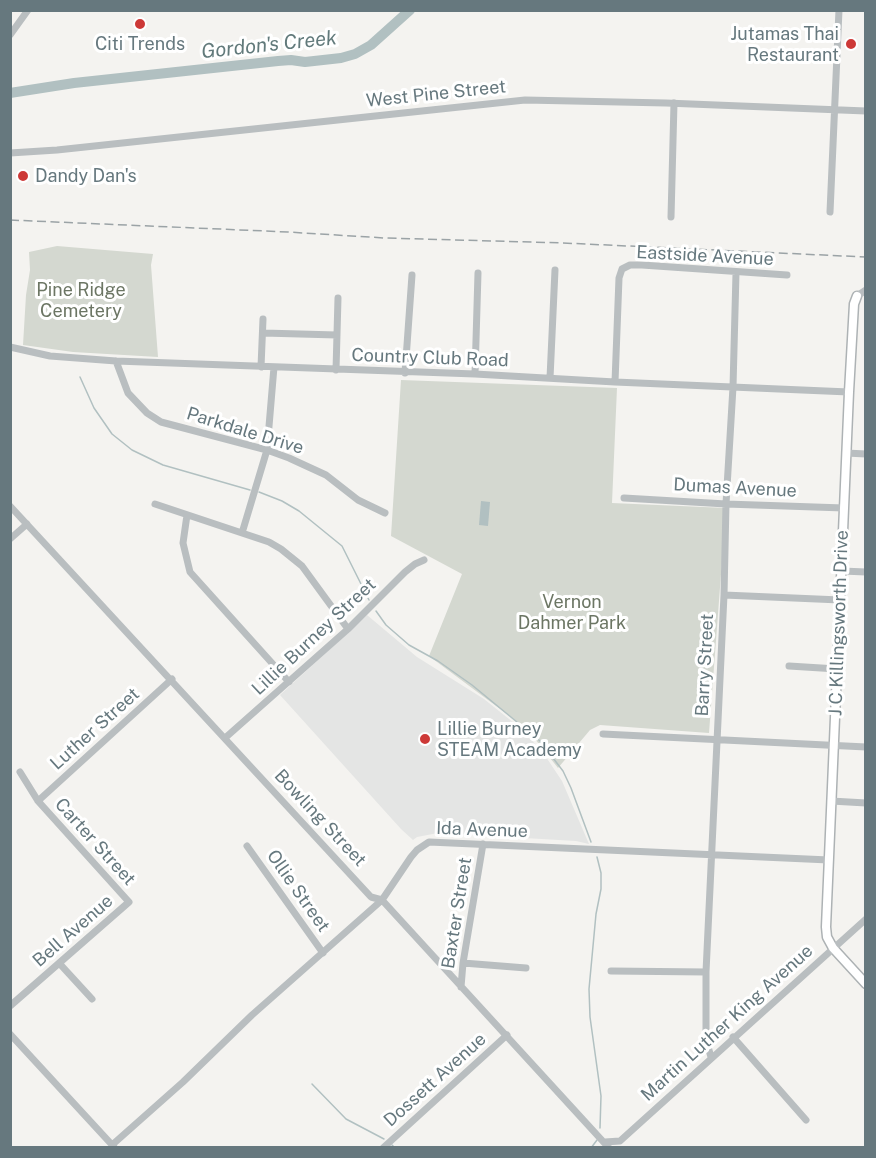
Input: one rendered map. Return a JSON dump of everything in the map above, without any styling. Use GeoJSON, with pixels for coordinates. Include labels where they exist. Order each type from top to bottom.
{"type":"FeatureCollection","features":[{"type":"Feature","properties":{"kind":"main road","name":"J C Killingsworth Drive"},"geometry":{"type":"LineString","coordinates":[[833,948],[826,932],[846,453],[854,304],[857,296]]}},
{"type":"Feature","properties":{"kind":"main road"},"geometry":{"type":"LineString","coordinates":[[833,948],[866,984]]}},
{"type":"Feature","properties":{"kind":"street"},"geometry":{"type":"LineString","coordinates":[[10,35],[28,10]]}},
{"type":"Feature","properties":{"kind":"street"},"geometry":{"type":"LineString","coordinates":[[830,212],[839,10]]}},
{"type":"Feature","properties":{"kind":"street","name":"West Pine Street"},"geometry":{"type":"LineString","coordinates":[[10,153],[49,151],[525,100],[674,103],[866,111]]}},
{"type":"Feature","properties":{"kind":"street"},"geometry":{"type":"LineString","coordinates":[[671,217],[674,103]]}},
{"type":"Feature","properties":{"kind":"street","name":"Eastside Avenue"},"geometry":{"type":"LineString","coordinates":[[615,382],[619,278],[622,269],[630,265],[642,265],[787,275]]}},
{"type":"Feature","properties":{"kind":"street"},"geometry":{"type":"LineString","coordinates":[[550,378],[555,270]]}},
{"type":"Feature","properties":{"kind":"street"},"geometry":{"type":"LineString","coordinates":[[475,374],[478,273]]}},
{"type":"Feature","properties":{"kind":"street","name":"Barry Street"},"geometry":{"type":"LineString","coordinates":[[711,1058],[706,1041],[706,972],[733,387],[736,273]]}},
{"type":"Feature","properties":{"kind":"street"},"geometry":{"type":"LineString","coordinates":[[405,373],[412,275]]}},
{"type":"Feature","properties":{"kind":"street"},"geometry":{"type":"LineString","coordinates":[[857,296],[866,290]]}},
{"type":"Feature","properties":{"kind":"street"},"geometry":{"type":"LineString","coordinates":[[336,369],[338,298]]}},
{"type":"Feature","properties":{"kind":"street"},"geometry":{"type":"LineString","coordinates":[[261,367],[263,319]]}},
{"type":"Feature","properties":{"kind":"street"},"geometry":{"type":"LineString","coordinates":[[263,333],[337,335]]}},
{"type":"Feature","properties":{"kind":"street","name":"Country Club Road"},"geometry":{"type":"LineString","coordinates":[[10,347],[50,356],[116,361],[475,374],[849,392]]}},
{"type":"Feature","properties":{"kind":"street","name":"Parkdale Drive"},"geometry":{"type":"LineString","coordinates":[[116,361],[128,393],[147,413],[161,422],[267,450],[311,467],[358,500],[385,513]]}},
{"type":"Feature","properties":{"kind":"street"},"geometry":{"type":"LineString","coordinates":[[242,533],[267,450],[274,367]]}},
{"type":"Feature","properties":{"kind":"street"},"geometry":{"type":"LineString","coordinates":[[846,453],[866,454]]}},
{"type":"Feature","properties":{"kind":"street","name":"Dumas Avenue"},"geometry":{"type":"LineString","coordinates":[[624,498],[844,508]]}},
{"type":"Feature","properties":{"kind":"street"},"geometry":{"type":"LineString","coordinates":[[155,504],[269,542],[292,556],[348,628]]}},
{"type":"Feature","properties":{"kind":"street","name":"Bowling Street"},"geometry":{"type":"LineString","coordinates":[[10,506],[371,897],[382,900],[607,1145]]}},
{"type":"Feature","properties":{"kind":"street"},"geometry":{"type":"LineString","coordinates":[[187,515],[183,543],[190,572],[289,682]]}},
{"type":"Feature","properties":{"kind":"street"},"geometry":{"type":"LineString","coordinates":[[10,540],[27,524]]}},
{"type":"Feature","properties":{"kind":"street","name":"Lillie Burney Street"},"geometry":{"type":"LineString","coordinates":[[225,738],[348,628],[405,572],[424,560]]}},
{"type":"Feature","properties":{"kind":"street"},"geometry":{"type":"LineString","coordinates":[[842,571],[866,572]]}},
{"type":"Feature","properties":{"kind":"street"},"geometry":{"type":"LineString","coordinates":[[724,595],[840,600]]}},
{"type":"Feature","properties":{"kind":"street"},"geometry":{"type":"LineString","coordinates":[[789,666],[837,669]]}},
{"type":"Feature","properties":{"kind":"street","name":"Luther Street"},"geometry":{"type":"LineString","coordinates":[[38,801],[172,680]]}},
{"type":"Feature","properties":{"kind":"street"},"geometry":{"type":"LineString","coordinates":[[603,734],[866,747]]}},
{"type":"Feature","properties":{"kind":"street","name":"Carter Street"},"geometry":{"type":"LineString","coordinates":[[20,772],[38,801],[129,902]]}},
{"type":"Feature","properties":{"kind":"street"},"geometry":{"type":"LineString","coordinates":[[831,801],[866,803]]}},
{"type":"Feature","properties":{"kind":"street","name":"Ida Avenue"},"geometry":{"type":"LineString","coordinates":[[113,1146],[252,1015],[382,900],[411,857],[429,842],[829,860]]}},
{"type":"Feature","properties":{"kind":"street","name":"Baxter Street"},"geometry":{"type":"LineString","coordinates":[[461,987],[483,844]]}},
{"type":"Feature","properties":{"kind":"street","name":"Ollie Street"},"geometry":{"type":"LineString","coordinates":[[247,846],[323,953]]}},
{"type":"Feature","properties":{"kind":"street","name":"Bell Avenue"},"geometry":{"type":"LineString","coordinates":[[10,1006],[129,902]]}},
{"type":"Feature","properties":{"kind":"street","name":"Martin Luther King Avenue"},"geometry":{"type":"LineString","coordinates":[[607,1145],[620,1141],[866,919]]}},
{"type":"Feature","properties":{"kind":"street"},"geometry":{"type":"LineString","coordinates":[[59,963],[92,999]]}},
{"type":"Feature","properties":{"kind":"street"},"geometry":{"type":"LineString","coordinates":[[463,963],[526,968]]}},
{"type":"Feature","properties":{"kind":"street"},"geometry":{"type":"LineString","coordinates":[[611,971],[706,972]]}},
{"type":"Feature","properties":{"kind":"street"},"geometry":{"type":"LineString","coordinates":[[10,1034],[113,1146]]}},
{"type":"Feature","properties":{"kind":"street","name":"Dossett Avenue"},"geometry":{"type":"LineString","coordinates":[[383,1148],[507,1035]]}},
{"type":"Feature","properties":{"kind":"street"},"geometry":{"type":"LineString","coordinates":[[733,1037],[806,1120]]}},
{"type":"Feature","properties":{"kind":"shaded area"},"geometry":{"type":"Polygon","coordinates":[[[481,501],[490,502],[488,526],[479,525],[481,501]]]}},
{"type":"Feature","properties":{"kind":"shaded area","name":"Lillie Burney STEAM Academy"},"geometry":{"type":"Polygon","coordinates":[[[367,615],[417,657],[484,699],[519,727],[542,751],[562,781],[589,844],[576,841],[438,833],[417,837],[413,840],[401,829],[280,695],[367,615]]]}},
{"type":"Feature","properties":{"kind":"green space","name":"Pine Ridge Cemetery"},"geometry":{"type":"Polygon","coordinates":[[[57,246],[153,254],[151,265],[158,357],[73,352],[23,345],[30,270],[29,252],[57,246]]]}},
{"type":"Feature","properties":{"kind":"green space","name":"Vernon Dahmer Park"},"geometry":{"type":"Polygon","coordinates":[[[401,380],[617,388],[612,503],[726,508],[709,733],[600,725],[590,730],[558,768],[527,729],[429,656],[462,574],[391,536],[401,380]]]}},
{"type":"Feature","properties":{"kind":"waterway","name":"Gordon's Creek"},"geometry":{"type":"LineString","coordinates":[[10,93],[74,83],[278,61],[305,62],[341,58],[355,54],[371,45],[410,10]]}},
{"type":"Feature","properties":{"kind":"waterway"},"geometry":{"type":"LineString","coordinates":[[80,377],[94,408],[112,434],[132,450],[163,465],[250,490]]}},
{"type":"Feature","properties":{"kind":"waterway"},"geometry":{"type":"LineString","coordinates":[[259,492],[299,511],[342,546],[369,600]]}},
{"type":"Feature","properties":{"kind":"waterway"},"geometry":{"type":"LineString","coordinates":[[376,611],[386,625],[409,645],[438,661],[472,685],[540,741],[563,771],[591,842]]}},
{"type":"Feature","properties":{"kind":"waterway"},"geometry":{"type":"LineString","coordinates":[[597,857],[601,873],[601,889],[596,914],[589,989],[590,1017],[601,1096],[600,1128]]}},
{"type":"Feature","properties":{"kind":"waterway"},"geometry":{"type":"LineString","coordinates":[[312,1084],[346,1119],[384,1139]]}},
{"type":"Feature","properties":{"kind":"waterway"},"geometry":{"type":"LineString","coordinates":[[591,1148],[597,1140]]}},
{"type":"Feature","properties":{"kind":"waterway"},"geometry":{"type":"LineString","coordinates":[[392,1145],[395,1148]]}},
{"type":"Feature","properties":{"kind":"railway"},"geometry":{"type":"LineString","coordinates":[[10,220],[866,257]]}},
{"type":"Feature","properties":{"kind":"place","name":"Citi Trends"},"geometry":{"type":"Point","coordinates":[140,24]}},
{"type":"Feature","properties":{"kind":"place","name":"Jutamas Thai Restaurant"},"geometry":{"type":"Point","coordinates":[851,44]}},
{"type":"Feature","properties":{"kind":"place","name":"Dandy Dan's"},"geometry":{"type":"Point","coordinates":[23,176]}},
{"type":"Feature","properties":{"kind":"place","name":"Lillie Burney STEAM Academy"},"geometry":{"type":"Point","coordinates":[425,739]}}]}
